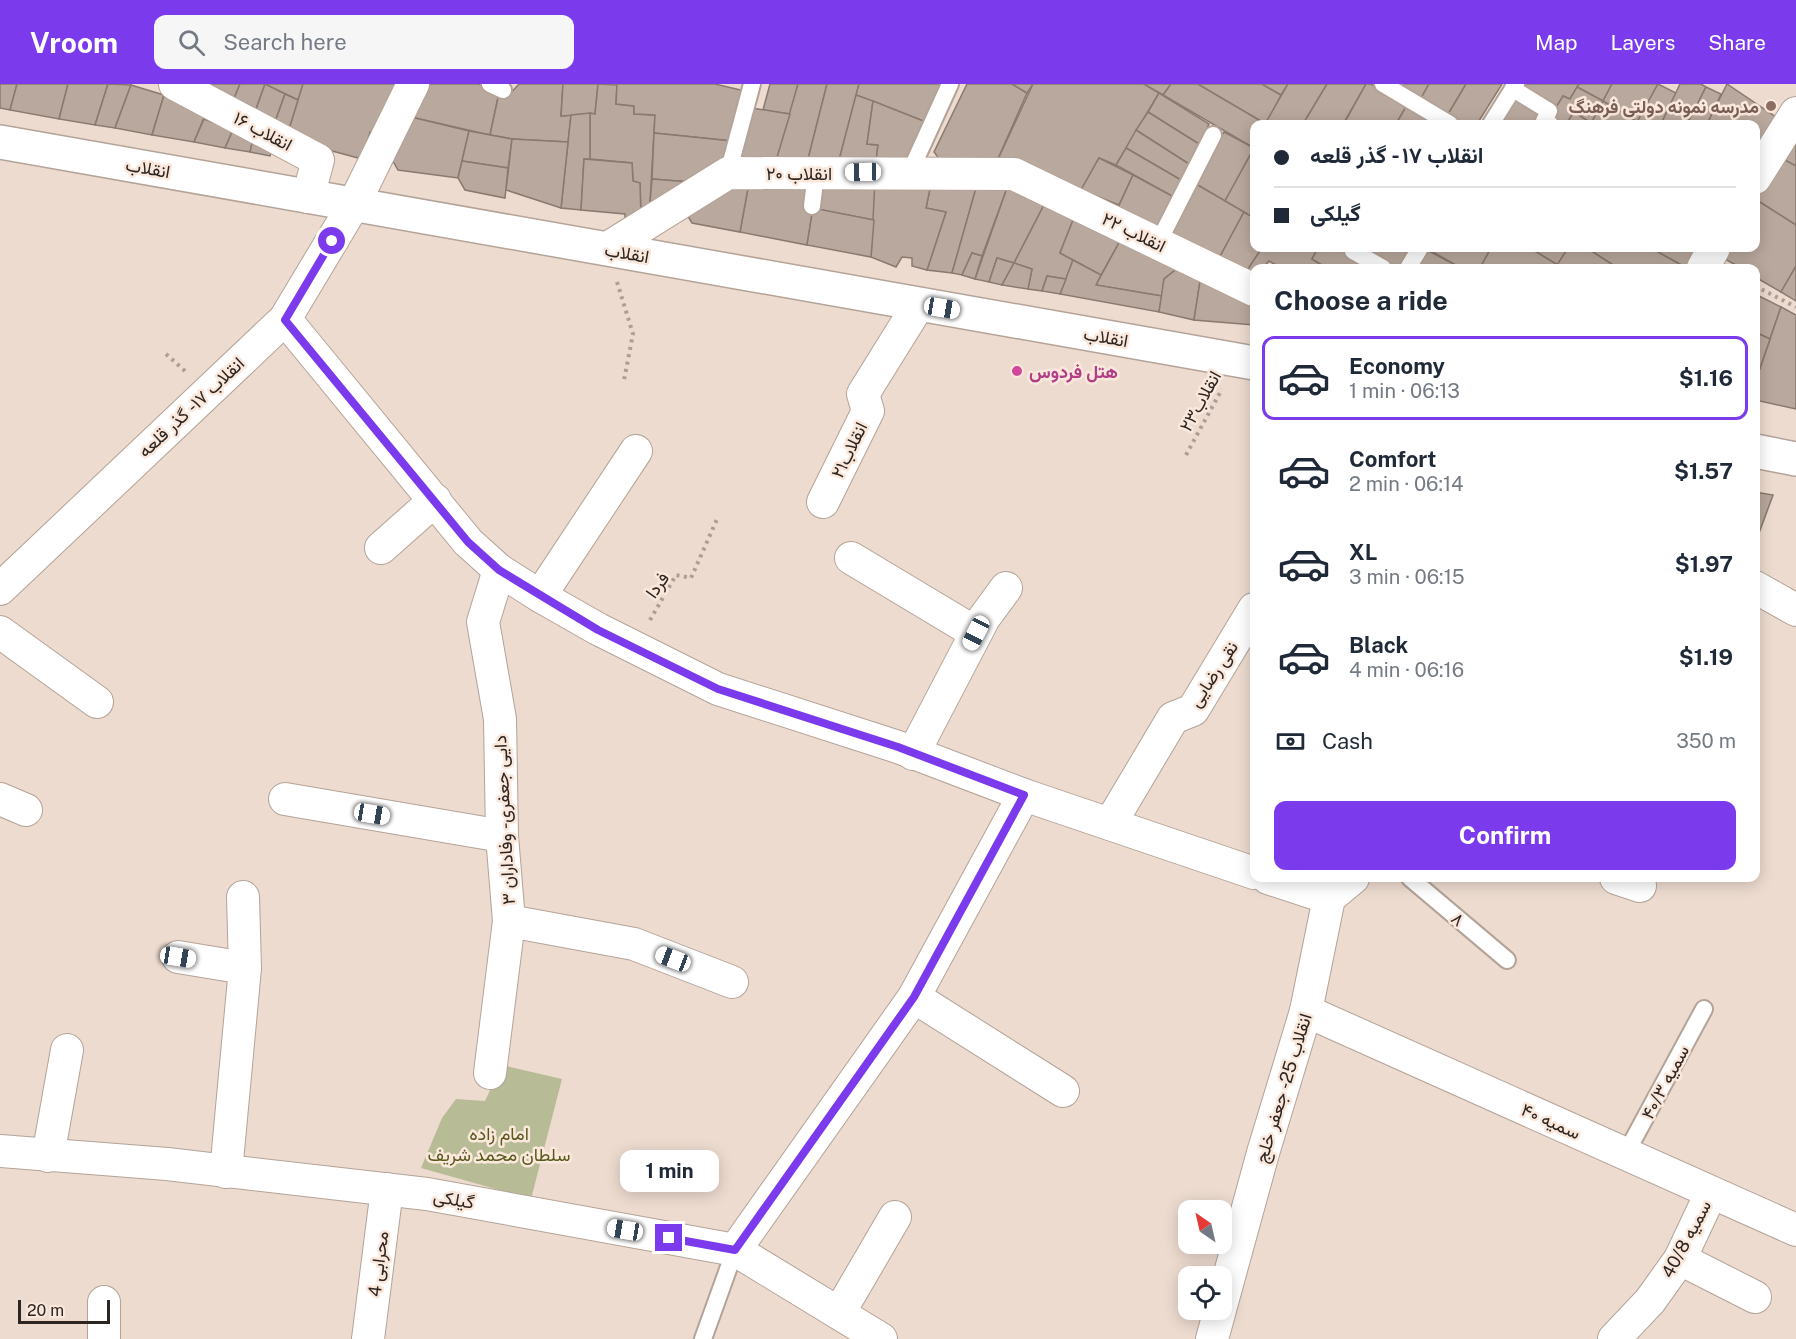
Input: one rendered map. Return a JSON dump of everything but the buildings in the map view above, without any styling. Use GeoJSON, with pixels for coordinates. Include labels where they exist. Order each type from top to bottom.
{"type":"FeatureCollection","features":[{"type":"Feature","properties":{"kind":"main road","name":"انقلاب"},"geometry":{"type":"LineString","coordinates":[[0,142],[1246,362]]}},
{"type":"Feature","properties":{"kind":"main road"},"geometry":{"type":"LineString","coordinates":[[1760,453],[1796,459]]}},
{"type":"Feature","properties":{"kind":"street","name":"انقلاب ۱۶"},"geometry":{"type":"LineString","coordinates":[[175,84],[318,160],[308,197]]}},
{"type":"Feature","properties":{"kind":"street","name":"انقلاب ۱۷ - گذر قلعه"},"geometry":{"type":"LineString","coordinates":[[5,577],[285,320],[354,204],[413,84]]}},
{"type":"Feature","properties":{"kind":"street"},"geometry":{"type":"LineString","coordinates":[[1760,170],[1796,113]]}},
{"type":"Feature","properties":{"kind":"street","name":"انقلاب ۲۰"},"geometry":{"type":"LineString","coordinates":[[728,173],[1014,174]]}},
{"type":"Feature","properties":{"kind":"street"},"geometry":{"type":"LineString","coordinates":[[606,249],[728,173]]}},
{"type":"Feature","properties":{"kind":"street","name":"انقلاب ۲۲"},"geometry":{"type":"LineString","coordinates":[[1014,174],[1250,288]]}},
{"type":"Feature","properties":{"kind":"street","name":"انقلاب۲۱"},"geometry":{"type":"LineString","coordinates":[[824,502],[868,411],[863,394],[919,304]]}},
{"type":"Feature","properties":{"kind":"street"},"geometry":{"type":"LineString","coordinates":[[285,320],[468,542],[499,570],[598,630],[635,646],[718,689],[913,754],[1024,795],[1250,872]]}},
{"type":"Feature","properties":{"kind":"street"},"geometry":{"type":"LineString","coordinates":[[540,596],[636,452]]}},
{"type":"Feature","properties":{"kind":"street"},"geometry":{"type":"LineString","coordinates":[[381,548],[435,501]]}},
{"type":"Feature","properties":{"kind":"street"},"geometry":{"type":"LineString","coordinates":[[851,558],[976,633]]}},
{"type":"Feature","properties":{"kind":"street","name":"دایی جعفری - وفاداران ۳"},"geometry":{"type":"LineString","coordinates":[[490,1074],[509,921],[502,836],[500,719],[483,622],[499,570]]}},
{"type":"Feature","properties":{"kind":"street"},"geometry":{"type":"LineString","coordinates":[[913,754],[976,633],[1005,588]]}},
{"type":"Feature","properties":{"kind":"street"},"geometry":{"type":"LineString","coordinates":[[1760,590],[1796,610]]}},
{"type":"Feature","properties":{"kind":"street","name":"نقی رضایی"},"geometry":{"type":"LineString","coordinates":[[1110,824],[1173,718],[1193,710],[1250,616]]}},
{"type":"Feature","properties":{"kind":"street"},"geometry":{"type":"LineString","coordinates":[[0,632],[97,702]]}},
{"type":"Feature","properties":{"kind":"street"},"geometry":{"type":"LineString","coordinates":[[735,1250],[914,997],[1024,795]]}},
{"type":"Feature","properties":{"kind":"street"},"geometry":{"type":"LineString","coordinates":[[285,799],[502,836]]}},
{"type":"Feature","properties":{"kind":"street"},"geometry":{"type":"LineString","coordinates":[[1280,882],[1329,898],[1348,882]]}},
{"type":"Feature","properties":{"kind":"street"},"geometry":{"type":"LineString","coordinates":[[226,1172],[245,968],[243,897]]}},
{"type":"Feature","properties":{"kind":"street","name":"انقلاب 25 - جعفر خلج"},"geometry":{"type":"LineString","coordinates":[[1232,1267],[1263,1153],[1306,1011],[1329,898]]}},
{"type":"Feature","properties":{"kind":"street"},"geometry":{"type":"LineString","coordinates":[[509,921],[634,944],[732,982]]}},
{"type":"Feature","properties":{"kind":"street"},"geometry":{"type":"LineString","coordinates":[[178,957],[245,968]]}},
{"type":"Feature","properties":{"kind":"street"},"geometry":{"type":"LineString","coordinates":[[914,997],[1063,1091]]}},
{"type":"Feature","properties":{"kind":"street","name":"سمیه ۴۰"},"geometry":{"type":"LineString","coordinates":[[1306,1011],[1796,1230]]}},
{"type":"Feature","properties":{"kind":"street"},"geometry":{"type":"LineString","coordinates":[[48,1156],[67,1050]]}},
{"type":"Feature","properties":{"kind":"street","name":"گیلکی"},"geometry":{"type":"LineString","coordinates":[[0,1150],[48,1156],[167,1164],[427,1194],[735,1250],[881,1339]]}},
{"type":"Feature","properties":{"kind":"street","name":"محرابی 4"},"geometry":{"type":"LineString","coordinates":[[369,1339],[387,1190]]}},
{"type":"Feature","properties":{"kind":"street","name":"سمیه 40/8"},"geometry":{"type":"LineString","coordinates":[[1614,1339],[1650,1300],[1680,1259],[1711,1193]]}},
{"type":"Feature","properties":{"kind":"street"},"geometry":{"type":"LineString","coordinates":[[839,1313],[895,1217]]}},
{"type":"Feature","properties":{"kind":"street"},"geometry":{"type":"LineString","coordinates":[[1680,1259],[1755,1297]]}},
{"type":"Feature","properties":{"kind":"street"},"geometry":{"type":"LineString","coordinates":[[104,1302],[104,1339]]}},
{"type":"Feature","properties":{"kind":"street","name":"انقلاب 25 - جعفر خلج"},"geometry":{"type":"LineString","coordinates":[[1212,1339],[1218,1320]]}},
{"type":"Feature","properties":{"kind":"lane"},"geometry":{"type":"LineString","coordinates":[[728,173],[752,84]]}},
{"type":"Feature","properties":{"kind":"lane"},"geometry":{"type":"LineString","coordinates":[[910,172],[950,84]]}},
{"type":"Feature","properties":{"kind":"lane"},"geometry":{"type":"LineString","coordinates":[[1383,84],[1443,120]]}},
{"type":"Feature","properties":{"kind":"lane"},"geometry":{"type":"LineString","coordinates":[[1494,120],[1515,86],[1549,111],[1544,120]]}},
{"type":"Feature","properties":{"kind":"lane"},"geometry":{"type":"LineString","coordinates":[[1158,243],[1213,135]]}},
{"type":"Feature","properties":{"kind":"lane"},"geometry":{"type":"LineString","coordinates":[[812,206],[816,173]]}},
{"type":"Feature","properties":{"kind":"lane"},"geometry":{"type":"LineString","coordinates":[[1356,252],[1376,264]]}},
{"type":"Feature","properties":{"kind":"lane","name":"۸"},"geometry":{"type":"LineString","coordinates":[[1415,882],[1507,960]]}},
{"type":"Feature","properties":{"kind":"lane","name":"سمیه ۴۰/۳"},"geometry":{"type":"LineString","coordinates":[[1626,1155],[1704,1008]]}},
{"type":"Feature","properties":{"kind":"lane"},"geometry":{"type":"LineString","coordinates":[[703,1339],[735,1250]]}},
{"type":"Feature","properties":{"kind":"path"},"geometry":{"type":"LineString","coordinates":[[606,249],[633,334],[624,380]]}},
{"type":"Feature","properties":{"kind":"path"},"geometry":{"type":"LineString","coordinates":[[1760,289],[1796,307]]}},
{"type":"Feature","properties":{"kind":"path","name":"انقلاب۲۳"},"geometry":{"type":"LineString","coordinates":[[1186,454],[1246,362]]}},
{"type":"Feature","properties":{"kind":"path","name":"فردا"},"geometry":{"type":"LineString","coordinates":[[635,646],[675,575],[691,578],[718,517]]}},
{"type":"Feature","properties":{"kind":"green space","name":"امام زاده سلطان محمد شریف"},"geometry":{"type":"Polygon","coordinates":[[[502,1065],[562,1079],[531,1199],[421,1168],[442,1118],[456,1099],[485,1101],[502,1065]]]}},
{"type":"Feature","properties":{"kind":"place","name":"مدرسه نمونه دولتی فرهنگ"},"geometry":{"type":"Point","coordinates":[1771,106]}},
{"type":"Feature","properties":{"kind":"place","name":"هتل فردوس"},"geometry":{"type":"Point","coordinates":[1017,371]}},
{"type":"Feature","properties":{"kind":"route"},"geometry":{"type":"LineString","coordinates":[[332,241],[285,320],[468,542],[499,570],[598,630],[635,646],[718,689],[898,747],[1024,795],[914,997],[735,1250],[669,1238]]}}]}
